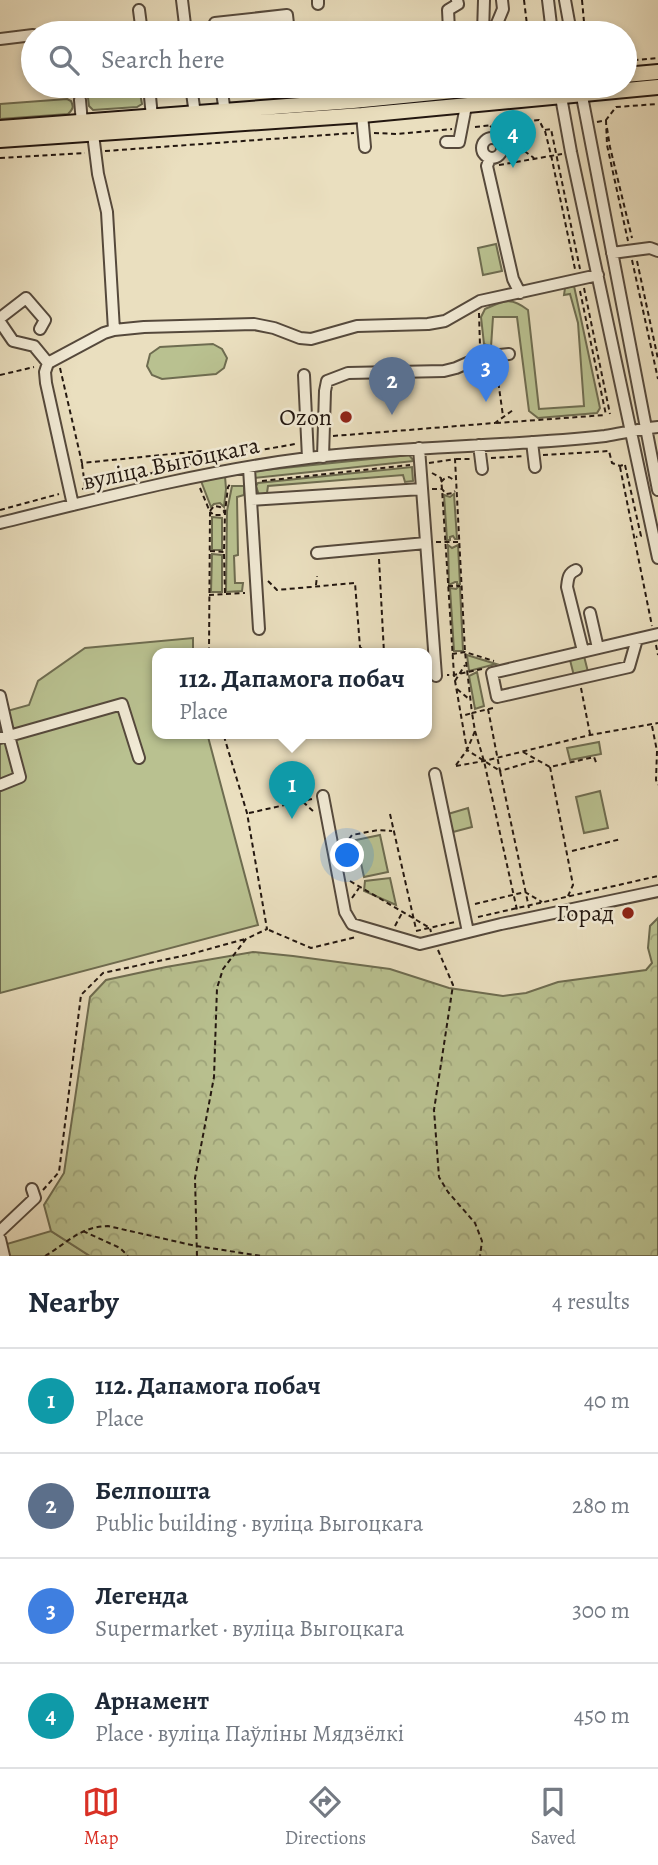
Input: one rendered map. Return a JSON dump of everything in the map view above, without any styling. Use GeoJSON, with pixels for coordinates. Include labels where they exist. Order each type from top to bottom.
{"type":"FeatureCollection","features":[{"type":"Feature","properties":{"kind":"main road"},"geometry":{"type":"LineString","coordinates":[[637,74],[658,72]]}},
{"type":"Feature","properties":{"kind":"main road"},"geometry":{"type":"LineString","coordinates":[[637,88],[658,87]]}},
{"type":"Feature","properties":{"kind":"main road"},"geometry":{"type":"LineString","coordinates":[[0,140],[152,117],[383,98]]}},
{"type":"Feature","properties":{"kind":"main road"},"geometry":{"type":"LineString","coordinates":[[0,128],[87,128],[362,115],[466,106],[516,98]]}},
{"type":"Feature","properties":{"kind":"street"},"geometry":{"type":"LineString","coordinates":[[182,0],[185,21]]}},
{"type":"Feature","properties":{"kind":"street"},"geometry":{"type":"LineString","coordinates":[[449,21],[448,10],[458,4],[457,0]]}},
{"type":"Feature","properties":{"kind":"street"},"geometry":{"type":"LineString","coordinates":[[484,0],[484,21]]}},
{"type":"Feature","properties":{"kind":"street"},"geometry":{"type":"LineString","coordinates":[[498,21],[503,9],[502,0]]}},
{"type":"Feature","properties":{"kind":"street"},"geometry":{"type":"LineString","coordinates":[[548,0],[551,21]]}},
{"type":"Feature","properties":{"kind":"street"},"geometry":{"type":"LineString","coordinates":[[565,0],[569,21]]}},
{"type":"Feature","properties":{"kind":"street"},"geometry":{"type":"LineString","coordinates":[[139,10],[140,21]]}},
{"type":"Feature","properties":{"kind":"street"},"geometry":{"type":"LineString","coordinates":[[236,21],[287,16],[288,21]]}},
{"type":"Feature","properties":{"kind":"street"},"geometry":{"type":"LineString","coordinates":[[0,39],[21,36]]}},
{"type":"Feature","properties":{"kind":"street"},"geometry":{"type":"LineString","coordinates":[[150,98],[152,117]]}},
{"type":"Feature","properties":{"kind":"street"},"geometry":{"type":"LineString","coordinates":[[193,98],[195,114]]}},
{"type":"Feature","properties":{"kind":"street"},"geometry":{"type":"LineString","coordinates":[[223,98],[225,112]]}},
{"type":"Feature","properties":{"kind":"street"},"geometry":{"type":"LineString","coordinates":[[560,98],[658,558]]}},
{"type":"Feature","properties":{"kind":"street"},"geometry":{"type":"LineString","coordinates":[[582,98],[658,490]]}},
{"type":"Feature","properties":{"kind":"street"},"geometry":{"type":"LineString","coordinates":[[79,100],[107,212],[114,330]]}},
{"type":"Feature","properties":{"kind":"street"},"geometry":{"type":"LineString","coordinates":[[446,142],[459,142],[466,106]]}},
{"type":"Feature","properties":{"kind":"street"},"geometry":{"type":"LineString","coordinates":[[362,115],[365,147]]}},
{"type":"Feature","properties":{"kind":"street"},"geometry":{"type":"LineString","coordinates":[[489,162],[513,279],[520,293]]}},
{"type":"Feature","properties":{"kind":"street"},"geometry":{"type":"LineString","coordinates":[[612,253],[650,247],[658,251]]}},
{"type":"Feature","properties":{"kind":"street"},"geometry":{"type":"LineString","coordinates":[[73,505],[45,372],[53,361],[104,333],[145,327],[254,324],[311,339],[357,326],[445,321],[480,301],[598,275]]}},
{"type":"Feature","properties":{"kind":"street"},"geometry":{"type":"LineString","coordinates":[[40,329],[45,320],[26,298],[0,320],[13,341],[34,346],[53,361]]}},
{"type":"Feature","properties":{"kind":"street"},"geometry":{"type":"LineString","coordinates":[[323,457],[327,381],[348,373],[444,371],[481,357],[509,354]]}},
{"type":"Feature","properties":{"kind":"street"},"geometry":{"type":"LineString","coordinates":[[304,375],[308,458]]}},
{"type":"Feature","properties":{"kind":"street","name":"вуліца Выгоцкага"},"geometry":{"type":"LineString","coordinates":[[0,523],[196,477],[308,458],[532,442],[658,427]]}},
{"type":"Feature","properties":{"kind":"street"},"geometry":{"type":"LineString","coordinates":[[532,442],[535,467]]}},
{"type":"Feature","properties":{"kind":"street"},"geometry":{"type":"LineString","coordinates":[[479,445],[482,469]]}},
{"type":"Feature","properties":{"kind":"street"},"geometry":{"type":"LineString","coordinates":[[419,448],[424,464],[422,489],[436,676]]}},
{"type":"Feature","properties":{"kind":"street"},"geometry":{"type":"LineString","coordinates":[[249,468],[260,629]]}},
{"type":"Feature","properties":{"kind":"street"},"geometry":{"type":"LineString","coordinates":[[251,500],[422,489]]}},
{"type":"Feature","properties":{"kind":"street"},"geometry":{"type":"LineString","coordinates":[[317,553],[426,543]]}},
{"type":"Feature","properties":{"kind":"street"},"geometry":{"type":"LineString","coordinates":[[576,570],[571,572],[567,587],[583,652]]}},
{"type":"Feature","properties":{"kind":"street"},"geometry":{"type":"LineString","coordinates":[[590,613],[598,648]]}},
{"type":"Feature","properties":{"kind":"street"},"geometry":{"type":"LineString","coordinates":[[637,639],[629,667],[497,697],[492,673],[515,667],[583,652],[598,648],[637,639],[656,635]]}},
{"type":"Feature","properties":{"kind":"street"},"geometry":{"type":"LineString","coordinates":[[0,696],[5,737],[20,777],[0,785]]}},
{"type":"Feature","properties":{"kind":"street"},"geometry":{"type":"LineString","coordinates":[[5,737],[122,704],[139,758]]}},
{"type":"Feature","properties":{"kind":"street"},"geometry":{"type":"LineString","coordinates":[[436,774],[468,932]]}},
{"type":"Feature","properties":{"kind":"street"},"geometry":{"type":"LineString","coordinates":[[323,796],[345,912],[352,924],[420,944],[658,891]]}},
{"type":"Feature","properties":{"kind":"street"},"geometry":{"type":"LineString","coordinates":[[0,1231],[34,1193]]}},
{"type":"Feature","properties":{"kind":"street"},"geometry":{"type":"LineString","coordinates":[[0,1239],[4,1256]]}},
{"type":"Feature","properties":{"kind":"path"},"geometry":{"type":"LineString","coordinates":[[524,0],[527,21]]}},
{"type":"Feature","properties":{"kind":"path"},"geometry":{"type":"LineString","coordinates":[[582,0],[584,21]]}},
{"type":"Feature","properties":{"kind":"path"},"geometry":{"type":"LineString","coordinates":[[637,60],[658,58]]}},
{"type":"Feature","properties":{"kind":"path"},"geometry":{"type":"LineString","coordinates":[[587,124],[606,120],[617,107],[658,104]]}},
{"type":"Feature","properties":{"kind":"path"},"geometry":{"type":"LineString","coordinates":[[0,158],[363,132],[397,134],[539,120],[544,130],[566,128]]}},
{"type":"Feature","properties":{"kind":"path"},"geometry":{"type":"LineString","coordinates":[[606,120],[607,145],[658,379]]}},
{"type":"Feature","properties":{"kind":"path"},"geometry":{"type":"LineString","coordinates":[[490,125],[534,158]]}},
{"type":"Feature","properties":{"kind":"path"},"geometry":{"type":"LineString","coordinates":[[551,130],[610,414]]}},
{"type":"Feature","properties":{"kind":"path"},"geometry":{"type":"LineString","coordinates":[[489,162],[551,155]]}},
{"type":"Feature","properties":{"kind":"path"},"geometry":{"type":"LineString","coordinates":[[479,335],[480,301]]}},
{"type":"Feature","properties":{"kind":"path"},"geometry":{"type":"LineString","coordinates":[[653,351],[658,350]]}},
{"type":"Feature","properties":{"kind":"path"},"geometry":{"type":"LineString","coordinates":[[495,355],[503,417]]}},
{"type":"Feature","properties":{"kind":"path"},"geometry":{"type":"LineString","coordinates":[[0,375],[53,361],[82,463],[85,488]]}},
{"type":"Feature","properties":{"kind":"path"},"geometry":{"type":"LineString","coordinates":[[495,423],[513,410]]}},
{"type":"Feature","properties":{"kind":"path"},"geometry":{"type":"LineString","coordinates":[[324,436],[601,415]]}},
{"type":"Feature","properties":{"kind":"path"},"geometry":{"type":"LineString","coordinates":[[0,510],[206,460],[306,442]]}},
{"type":"Feature","properties":{"kind":"path"},"geometry":{"type":"LineString","coordinates":[[82,463],[201,451],[206,460]]}},
{"type":"Feature","properties":{"kind":"path"},"geometry":{"type":"LineString","coordinates":[[209,595],[225,594],[225,512],[228,487],[231,483],[227,456]]}},
{"type":"Feature","properties":{"kind":"path"},"geometry":{"type":"LineString","coordinates":[[250,482],[455,459],[470,700],[519,918]]}},
{"type":"Feature","properties":{"kind":"path"},"geometry":{"type":"LineString","coordinates":[[424,464],[429,471],[441,478],[454,675],[467,750],[500,771],[537,760]]}},
{"type":"Feature","properties":{"kind":"path"},"geometry":{"type":"LineString","coordinates":[[635,538],[641,536],[625,465],[620,466],[658,655]]}},
{"type":"Feature","properties":{"kind":"path"},"geometry":{"type":"LineString","coordinates":[[196,477],[210,512],[209,648]]}},
{"type":"Feature","properties":{"kind":"path"},"geometry":{"type":"LineString","coordinates":[[441,482],[449,477],[455,480]]}},
{"type":"Feature","properties":{"kind":"path"},"geometry":{"type":"LineString","coordinates":[[422,489],[442,489]]}},
{"type":"Feature","properties":{"kind":"path"},"geometry":{"type":"LineString","coordinates":[[442,489],[446,494],[456,490]]}},
{"type":"Feature","properties":{"kind":"path"},"geometry":{"type":"LineString","coordinates":[[210,512],[214,506],[225,512]]}},
{"type":"Feature","properties":{"kind":"path"},"geometry":{"type":"LineString","coordinates":[[210,512],[213,515],[221,515],[225,512]]}},
{"type":"Feature","properties":{"kind":"path"},"geometry":{"type":"LineString","coordinates":[[426,543],[460,541]]}},
{"type":"Feature","properties":{"kind":"path"},"geometry":{"type":"LineString","coordinates":[[378,547],[384,648]]}},
{"type":"Feature","properties":{"kind":"path"},"geometry":{"type":"LineString","coordinates":[[210,551],[224,552]]}},
{"type":"Feature","properties":{"kind":"path"},"geometry":{"type":"LineString","coordinates":[[316,586],[317,576]]}},
{"type":"Feature","properties":{"kind":"path"},"geometry":{"type":"LineString","coordinates":[[264,578],[277,590],[355,583],[361,648]]}},
{"type":"Feature","properties":{"kind":"path"},"geometry":{"type":"LineString","coordinates":[[449,586],[461,586]]}},
{"type":"Feature","properties":{"kind":"path"},"geometry":{"type":"LineString","coordinates":[[452,653],[465,652],[515,667]]}},
{"type":"Feature","properties":{"kind":"path"},"geometry":{"type":"LineString","coordinates":[[455,682],[466,664]]}},
{"type":"Feature","properties":{"kind":"path"},"geometry":{"type":"LineString","coordinates":[[436,676],[491,667]]}},
{"type":"Feature","properties":{"kind":"path"},"geometry":{"type":"LineString","coordinates":[[581,686],[590,735]]}},
{"type":"Feature","properties":{"kind":"path"},"geometry":{"type":"LineString","coordinates":[[456,687],[470,700]]}},
{"type":"Feature","properties":{"kind":"path"},"geometry":{"type":"LineString","coordinates":[[461,716],[501,706]]}},
{"type":"Feature","properties":{"kind":"path"},"geometry":{"type":"LineString","coordinates":[[488,709],[525,892],[533,915]]}},
{"type":"Feature","properties":{"kind":"path"},"geometry":{"type":"LineString","coordinates":[[475,731],[456,766],[590,735],[658,723]]}},
{"type":"Feature","properties":{"kind":"path"},"geometry":{"type":"LineString","coordinates":[[651,725],[657,751],[658,785]]}},
{"type":"Feature","properties":{"kind":"path"},"geometry":{"type":"LineString","coordinates":[[225,739],[247,813],[267,929]]}},
{"type":"Feature","properties":{"kind":"path"},"geometry":{"type":"LineString","coordinates":[[522,752],[550,767],[594,757],[597,765]]}},
{"type":"Feature","properties":{"kind":"path"},"geometry":{"type":"LineString","coordinates":[[550,767],[573,885],[568,897]]}},
{"type":"Feature","properties":{"kind":"path"},"geometry":{"type":"LineString","coordinates":[[247,813],[323,796]]}},
{"type":"Feature","properties":{"kind":"path"},"geometry":{"type":"LineString","coordinates":[[302,801],[320,817],[327,818]]}},
{"type":"Feature","properties":{"kind":"path"},"geometry":{"type":"LineString","coordinates":[[390,814],[420,944]]}},
{"type":"Feature","properties":{"kind":"path"},"geometry":{"type":"LineString","coordinates":[[340,853],[352,835],[378,830],[394,831]]}},
{"type":"Feature","properties":{"kind":"path"},"geometry":{"type":"LineString","coordinates":[[572,851],[621,839]]}},
{"type":"Feature","properties":{"kind":"path"},"geometry":{"type":"LineString","coordinates":[[347,880],[430,929],[453,985],[434,1110],[439,1177],[474,1223],[482,1241],[481,1256]]}},
{"type":"Feature","properties":{"kind":"path"},"geometry":{"type":"LineString","coordinates":[[351,900],[359,887]]}},
{"type":"Feature","properties":{"kind":"path"},"geometry":{"type":"LineString","coordinates":[[448,924],[454,910],[462,906],[525,892]]}},
{"type":"Feature","properties":{"kind":"path"},"geometry":{"type":"LineString","coordinates":[[525,892],[543,903]]}},
{"type":"Feature","properties":{"kind":"path"},"geometry":{"type":"LineString","coordinates":[[380,932],[393,929],[402,912]]}},
{"type":"Feature","properties":{"kind":"path"},"geometry":{"type":"LineString","coordinates":[[34,1193],[59,1172],[81,995],[103,973],[191,954],[246,939],[267,929],[311,948],[357,937]]}},
{"type":"Feature","properties":{"kind":"path"},"geometry":{"type":"LineString","coordinates":[[197,1256],[195,1178],[214,1077],[217,988],[223,969],[246,939]]}},
{"type":"Feature","properties":{"kind":"path"},"geometry":{"type":"LineString","coordinates":[[45,1256],[82,1231],[93,1226],[108,1226],[196,1246],[262,1256]]}},
{"type":"Feature","properties":{"kind":"path"},"geometry":{"type":"LineString","coordinates":[[82,1231],[120,1248],[128,1256]]}},
{"type":"Feature","properties":{"kind":"green space"},"geometry":{"type":"Polygon","coordinates":[[[88,98],[141,98],[142,104],[137,107],[93,110],[89,106],[88,98]]]}},
{"type":"Feature","properties":{"kind":"green space"},"geometry":{"type":"Polygon","coordinates":[[[67,99],[73,106],[68,114],[0,119],[0,104],[67,99]]]}},
{"type":"Feature","properties":{"kind":"green space"},"geometry":{"type":"Polygon","coordinates":[[[496,244],[502,271],[483,275],[478,248],[496,244]]]}},
{"type":"Feature","properties":{"kind":"green space"},"geometry":{"type":"Polygon","coordinates":[[[574,286],[600,408],[597,413],[538,418],[529,411],[517,317],[493,317],[491,347],[484,344],[481,317],[485,309],[507,301],[528,310],[539,409],[584,406],[578,323],[570,294],[564,295],[565,288],[574,286]]]}},
{"type":"Feature","properties":{"kind":"green space"},"geometry":{"type":"Polygon","coordinates":[[[213,344],[222,349],[227,358],[224,368],[216,374],[162,379],[152,375],[147,366],[150,354],[160,347],[213,344]]]}},
{"type":"Feature","properties":{"kind":"green space"},"geometry":{"type":"Polygon","coordinates":[[[409,455],[414,461],[254,478],[255,471],[409,455]]]}},
{"type":"Feature","properties":{"kind":"green space"},"geometry":{"type":"Polygon","coordinates":[[[412,467],[413,481],[405,482],[403,475],[268,486],[267,493],[259,495],[256,486],[258,483],[412,467]]]}},
{"type":"Feature","properties":{"kind":"green space"},"geometry":{"type":"Polygon","coordinates":[[[225,476],[224,507],[220,503],[211,507],[201,481],[225,476]]]}},
{"type":"Feature","properties":{"kind":"green space"},"geometry":{"type":"Polygon","coordinates":[[[232,486],[244,486],[244,495],[237,497],[238,555],[234,556],[235,583],[243,583],[242,591],[226,592],[227,511],[232,486]]]}},
{"type":"Feature","properties":{"kind":"green space"},"geometry":{"type":"Polygon","coordinates":[[[454,494],[457,539],[453,536],[447,540],[444,495],[450,497],[454,494]]]}},
{"type":"Feature","properties":{"kind":"green space"},"geometry":{"type":"Polygon","coordinates":[[[212,517],[222,518],[222,550],[212,550],[212,517]]]}},
{"type":"Feature","properties":{"kind":"green space"},"geometry":{"type":"Polygon","coordinates":[[[448,545],[452,548],[458,545],[460,584],[457,585],[455,582],[449,585],[448,545]]]}},
{"type":"Feature","properties":{"kind":"green space"},"geometry":{"type":"Polygon","coordinates":[[[212,554],[222,555],[222,592],[211,592],[212,554]]]}},
{"type":"Feature","properties":{"kind":"green space"},"geometry":{"type":"Polygon","coordinates":[[[458,587],[463,651],[454,651],[450,588],[458,587]]]}},
{"type":"Feature","properties":{"kind":"green space"},"geometry":{"type":"Polygon","coordinates":[[[193,638],[193,648],[152,648],[152,739],[209,739],[258,925],[0,993],[0,713],[29,705],[38,681],[85,648],[193,638]]]}},
{"type":"Feature","properties":{"kind":"green space"},"geometry":{"type":"Polygon","coordinates":[[[467,655],[496,664],[469,671],[467,655]]]}},
{"type":"Feature","properties":{"kind":"green space"},"geometry":{"type":"Polygon","coordinates":[[[584,656],[588,672],[574,676],[570,660],[584,656]]]}},
{"type":"Feature","properties":{"kind":"green space"},"geometry":{"type":"Polygon","coordinates":[[[477,672],[484,706],[475,709],[469,676],[477,672]]]}},
{"type":"Feature","properties":{"kind":"green space"},"geometry":{"type":"Polygon","coordinates":[[[599,742],[601,754],[570,760],[567,748],[599,742]]]}},
{"type":"Feature","properties":{"kind":"green space"},"geometry":{"type":"Polygon","coordinates":[[[600,791],[608,828],[584,833],[576,797],[600,791]]]}},
{"type":"Feature","properties":{"kind":"green space"},"geometry":{"type":"Polygon","coordinates":[[[468,808],[472,827],[453,832],[448,814],[468,808]]]}},
{"type":"Feature","properties":{"kind":"green space"},"geometry":{"type":"Polygon","coordinates":[[[380,835],[388,872],[364,877],[356,840],[380,835]]]}},
{"type":"Feature","properties":{"kind":"green space"},"geometry":{"type":"Polygon","coordinates":[[[390,878],[396,905],[364,891],[365,881],[390,878]]]}},
{"type":"Feature","properties":{"kind":"green space"},"geometry":{"type":"Polygon","coordinates":[[[658,918],[658,1256],[90,1256],[51,1231],[44,1205],[64,1173],[90,997],[106,980],[253,952],[390,969],[449,988],[503,996],[526,993],[558,982],[646,970],[652,963],[648,948],[650,926],[658,918]]]}},
{"type":"Feature","properties":{"kind":"green space"},"geometry":{"type":"Polygon","coordinates":[[[51,1231],[90,1256],[0,1256],[0,1246],[51,1231]]]}},
{"type":"Feature","properties":{"kind":"place","name":"Арнамент"},"geometry":{"type":"Point","coordinates":[513,168]}},
{"type":"Feature","properties":{"kind":"place","name":"Легенда"},"geometry":{"type":"Point","coordinates":[486,402]}},
{"type":"Feature","properties":{"kind":"place","name":"Белпошта"},"geometry":{"type":"Point","coordinates":[392,415]}},
{"type":"Feature","properties":{"kind":"place","name":"Ozon"},"geometry":{"type":"Point","coordinates":[346,417]}},
{"type":"Feature","properties":{"kind":"place","name":"112. Дапамога побач"},"geometry":{"type":"Point","coordinates":[292,819]}},
{"type":"Feature","properties":{"kind":"place","name":"Горад"},"geometry":{"type":"Point","coordinates":[628,913]}}]}
